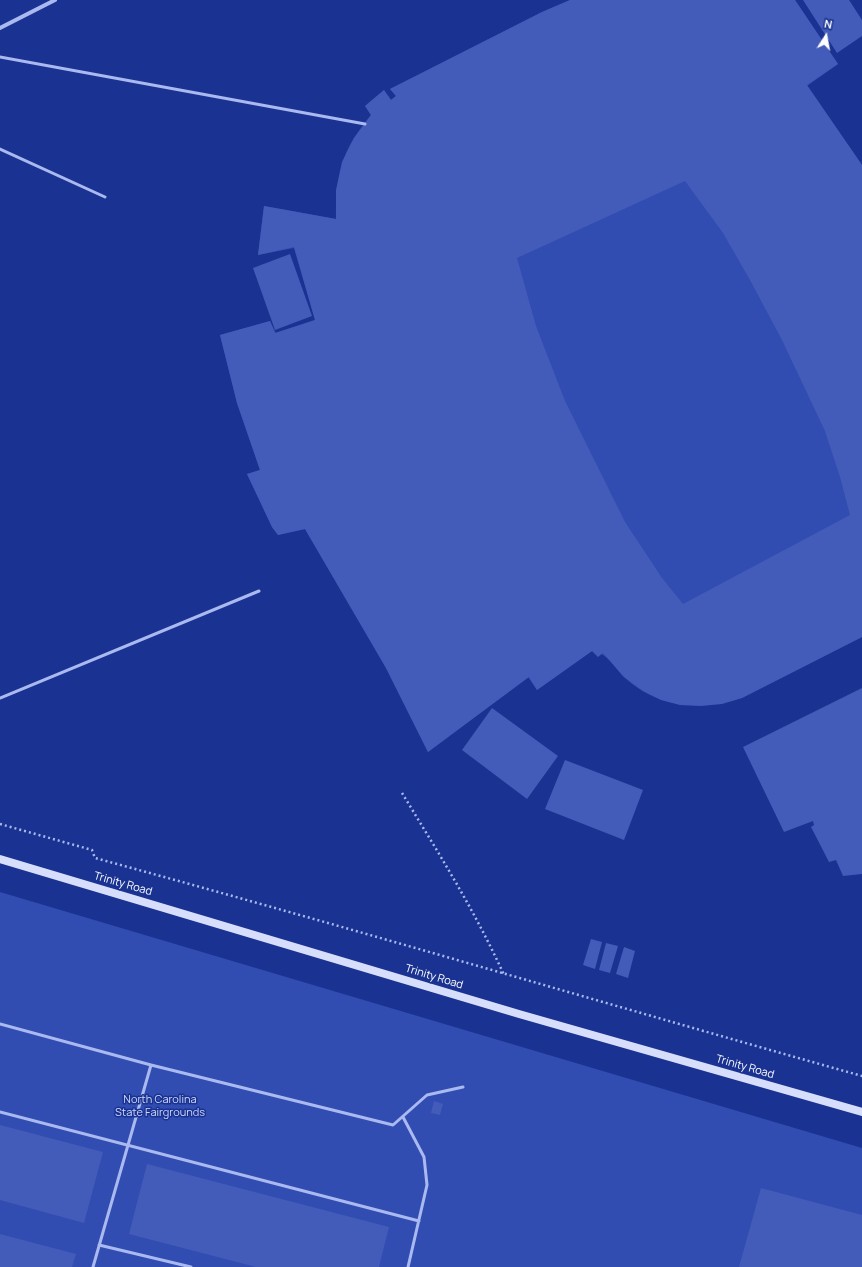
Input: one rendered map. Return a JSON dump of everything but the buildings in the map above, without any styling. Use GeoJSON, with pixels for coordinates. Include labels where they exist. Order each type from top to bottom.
{"type":"FeatureCollection","features":[{"type":"Feature","properties":{"kind":"main road","name":"Trinity Road"},"geometry":{"type":"LineString","coordinates":[[0,859],[513,1012],[862,1112]]}},
{"type":"Feature","properties":{"kind":"street"},"geometry":{"type":"LineString","coordinates":[[0,28],[55,0]]}},
{"type":"Feature","properties":{"kind":"lane"},"geometry":{"type":"LineString","coordinates":[[0,57],[364,124]]}},
{"type":"Feature","properties":{"kind":"lane"},"geometry":{"type":"LineString","coordinates":[[0,149],[105,197]]}},
{"type":"Feature","properties":{"kind":"lane"},"geometry":{"type":"LineString","coordinates":[[0,698],[259,591]]}},
{"type":"Feature","properties":{"kind":"lane"},"geometry":{"type":"LineString","coordinates":[[0,1024],[151,1065],[393,1125],[427,1095],[463,1087]]}},
{"type":"Feature","properties":{"kind":"lane"},"geometry":{"type":"LineString","coordinates":[[93,1267],[151,1065]]}},
{"type":"Feature","properties":{"kind":"lane"},"geometry":{"type":"LineString","coordinates":[[0,1112],[419,1222]]}},
{"type":"Feature","properties":{"kind":"lane"},"geometry":{"type":"LineString","coordinates":[[403,1117],[424,1157],[427,1185],[408,1267]]}},
{"type":"Feature","properties":{"kind":"lane"},"geometry":{"type":"LineString","coordinates":[[99,1245],[191,1267]]}},
{"type":"Feature","properties":{"kind":"path"},"geometry":{"type":"LineString","coordinates":[[402,793],[457,882],[483,930],[504,975]]}},
{"type":"Feature","properties":{"kind":"path"},"geometry":{"type":"LineString","coordinates":[[0,824],[92,850],[95,858],[255,901],[504,975],[862,1076]]}},
{"type":"Feature","properties":{"kind":"green space"},"geometry":{"type":"Polygon","coordinates":[[[570,0],[795,0],[838,64],[807,86],[862,165],[862,637],[742,698],[711,705],[680,704],[665,701],[651,695],[624,677],[603,655],[592,651],[537,690],[528,677],[428,752],[386,668],[305,529],[278,535],[272,527],[247,474],[260,470],[237,403],[220,335],[270,321],[276,333],[315,320],[294,248],[258,255],[264,206],[336,219],[337,187],[341,167],[344,157],[354,138],[371,115],[365,106],[384,90],[391,100],[396,96],[390,89],[542,12],[570,0]]]}},
{"type":"Feature","properties":{"kind":"green space","name":"North Carolina State Fairgrounds"},"geometry":{"type":"Polygon","coordinates":[[[0,892],[862,1148],[862,1267],[0,1267],[0,892]]]}}]}
